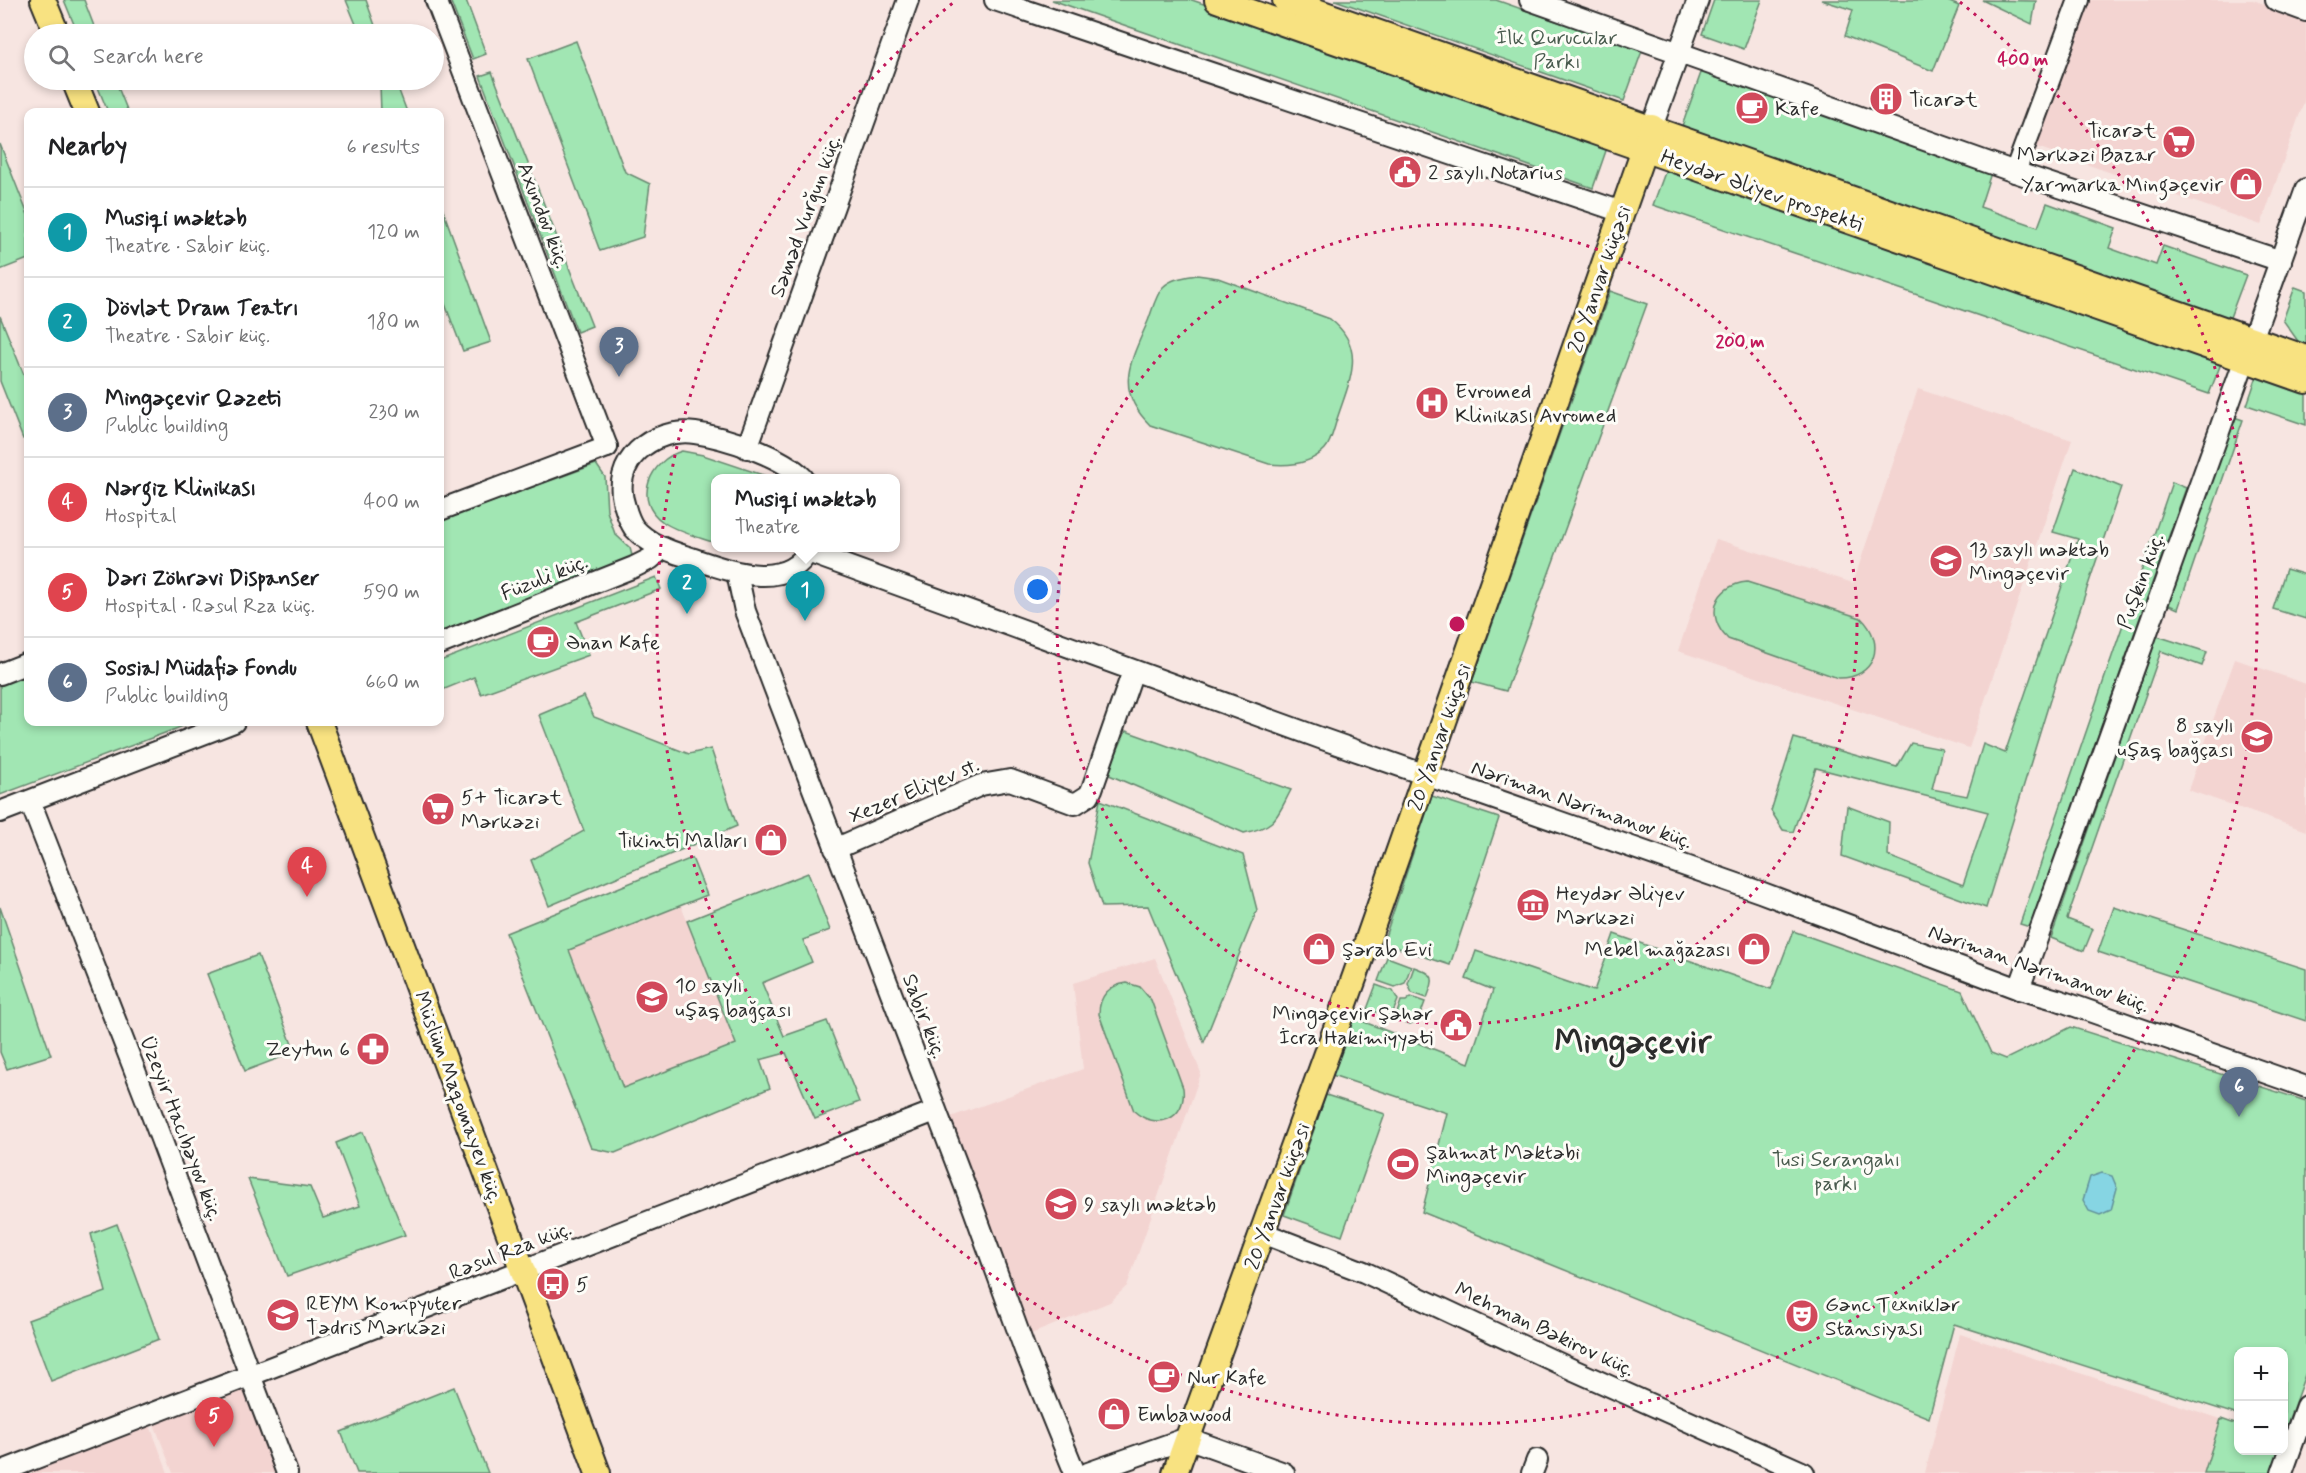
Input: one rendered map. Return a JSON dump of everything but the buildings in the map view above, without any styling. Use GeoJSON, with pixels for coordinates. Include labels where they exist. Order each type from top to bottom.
{"type":"FeatureCollection","features":[{"type":"Feature","properties":{"kind":"main road"},"geometry":{"type":"LineString","coordinates":[[43,0],[53,24]]}},
{"type":"Feature","properties":{"kind":"main road","name":"Heydər Əliyev prospekti"},"geometry":{"type":"LineString","coordinates":[[1217,0],[1648,138]]}},
{"type":"Feature","properties":{"kind":"main road","name":"Heydər Əliyev prospekti"},"geometry":{"type":"LineString","coordinates":[[1285,0],[1648,138],[2249,350],[2306,381]]}},
{"type":"Feature","properties":{"kind":"main road"},"geometry":{"type":"LineString","coordinates":[[78,90],[85,108]]}},
{"type":"Feature","properties":{"kind":"main road","name":"20 Yanvar küçəsi"},"geometry":{"type":"LineString","coordinates":[[1175,1473],[1263,1233],[1648,138]]}},
{"type":"Feature","properties":{"kind":"main road","name":"Heydər Əliyev prospekti"},"geometry":{"type":"LineString","coordinates":[[2249,350],[2306,358]]}},
{"type":"Feature","properties":{"kind":"main road","name":"Müslüm Maqomayev küç."},"geometry":{"type":"LineString","coordinates":[[320,726],[598,1473]]}},
{"type":"Feature","properties":{"kind":"street","name":"Axundov küç."},"geometry":{"type":"LineString","coordinates":[[436,0],[607,447]]}},
{"type":"Feature","properties":{"kind":"street","name":"Səməd Vurğun küç."},"geometry":{"type":"LineString","coordinates":[[747,448],[908,0]]}},
{"type":"Feature","properties":{"kind":"street"},"geometry":{"type":"LineString","coordinates":[[995,0],[1622,212]]}},
{"type":"Feature","properties":{"kind":"street"},"geometry":{"type":"LineString","coordinates":[[1530,0],[2015,172],[2281,261]]}},
{"type":"Feature","properties":{"kind":"street","name":"20 Yanvar küçəsi"},"geometry":{"type":"LineString","coordinates":[[1648,138],[1698,0]]}},
{"type":"Feature","properties":{"kind":"street"},"geometry":{"type":"LineString","coordinates":[[2015,172],[2079,0]]}},
{"type":"Feature","properties":{"kind":"street"},"geometry":{"type":"LineString","coordinates":[[2276,0],[2306,11]]}},
{"type":"Feature","properties":{"kind":"street","name":"Puşkin küç."},"geometry":{"type":"LineString","coordinates":[[2019,989],[2306,189]]}},
{"type":"Feature","properties":{"kind":"street"},"geometry":{"type":"LineString","coordinates":[[799,474],[777,459],[747,448],[704,434],[678,432],[663,435],[644,444],[630,458],[622,489],[629,519],[642,536],[663,548],[737,573],[762,575],[784,571],[801,560],[807,552]]}},
{"type":"Feature","properties":{"kind":"street"},"geometry":{"type":"LineString","coordinates":[[444,508],[607,447],[630,458]]}},
{"type":"Feature","properties":{"kind":"street","name":"Füzuli küç."},"geometry":{"type":"LineString","coordinates":[[444,642],[634,567],[650,559],[663,548]]}},
{"type":"Feature","properties":{"kind":"street","name":"Nəriman Nərimanov küç."},"geometry":{"type":"LineString","coordinates":[[814,552],[1133,671],[1760,892],[2019,989],[2058,1000],[2306,1087]]}},
{"type":"Feature","properties":{"kind":"street","name":"Sabir küç."},"geometry":{"type":"LineString","coordinates":[[737,573],[745,611],[1025,1350],[1075,1473]]}},
{"type":"Feature","properties":{"kind":"street"},"geometry":{"type":"LineString","coordinates":[[0,674],[24,665]]}},
{"type":"Feature","properties":{"kind":"street","name":"Xezer Eliyev st."},"geometry":{"type":"LineString","coordinates":[[835,849],[981,785],[996,781],[1019,782],[1075,804],[1082,801],[1092,789],[1133,671]]}},
{"type":"Feature","properties":{"kind":"street"},"geometry":{"type":"LineString","coordinates":[[0,812],[224,726]]}},
{"type":"Feature","properties":{"kind":"street","name":"Üzeyir Hacıbəyov küç."},"geometry":{"type":"LineString","coordinates":[[30,801],[144,1094],[287,1473]]}},
{"type":"Feature","properties":{"kind":"street","name":"Rəsul Rza küç."},"geometry":{"type":"LineString","coordinates":[[0,1472],[935,1111]]}},
{"type":"Feature","properties":{"kind":"street","name":"Mehman Bəkirov küç."},"geometry":{"type":"LineString","coordinates":[[1263,1233],[1364,1272],[1569,1368],[1804,1473]]}},
{"type":"Feature","properties":{"kind":"street"},"geometry":{"type":"LineString","coordinates":[[2282,1473],[2306,1406]]}},
{"type":"Feature","properties":{"kind":"street"},"geometry":{"type":"LineString","coordinates":[[1088,1473],[1187,1438],[1284,1473]]}},
{"type":"Feature","properties":{"kind":"shaded area"},"geometry":{"type":"Polygon","coordinates":[[[2089,0],[2253,0],[2306,19],[2306,96],[2261,225],[2034,146],[2089,0]]]}},
{"type":"Feature","properties":{"kind":"shaded area","name":"13 saylı məktəb Mingəçevir"},"geometry":{"type":"Polygon","coordinates":[[[1918,389],[2072,440],[1969,748],[1678,651],[1716,539],[1853,583],[1918,389]]]}},
{"type":"Feature","properties":{"kind":"shaded area","name":"8 saylı uşaq bağçası"},"geometry":{"type":"Polygon","coordinates":[[[2235,659],[2306,684],[2306,831],[2188,790],[2235,659]]]}},
{"type":"Feature","properties":{"kind":"shaded area","name":"10 saylı uşaq bağçası"},"geometry":{"type":"Polygon","coordinates":[[[681,906],[736,1044],[624,1088],[569,950],[681,906]]]}},
{"type":"Feature","properties":{"kind":"shaded area","name":"9 saylı məktəb"},"geometry":{"type":"Polygon","coordinates":[[[1155,958],[1201,1073],[1127,1286],[1110,1302],[1019,1339],[937,1122],[1083,1069],[1073,983],[1155,958]]]}},
{"type":"Feature","properties":{"kind":"shaded area"},"geometry":{"type":"Polygon","coordinates":[[[1960,1334],[2221,1419],[2204,1473],[1925,1473],[1960,1334]]]}},
{"type":"Feature","properties":{"kind":"shaded area"},"geometry":{"type":"Polygon","coordinates":[[[243,1388],[276,1473],[173,1473],[153,1421],[243,1388]]]}},
{"type":"Feature","properties":{"kind":"shaded area"},"geometry":{"type":"Polygon","coordinates":[[[149,1423],[168,1473],[17,1473],[149,1423]]]}},
{"type":"Feature","properties":{"kind":"green space"},"geometry":{"type":"Polygon","coordinates":[[[64,0],[84,0],[93,24],[74,24],[64,0]]]}},
{"type":"Feature","properties":{"kind":"green space"},"geometry":{"type":"Polygon","coordinates":[[[346,0],[366,0],[374,24],[356,24],[346,0]]]}},
{"type":"Feature","properties":{"kind":"green space"},"geometry":{"type":"Polygon","coordinates":[[[450,0],[466,0],[486,54],[473,59],[450,0]]]}},
{"type":"Feature","properties":{"kind":"green space"},"geometry":{"type":"Polygon","coordinates":[[[1052,0],[1192,0],[1608,145],[1593,188],[1052,0]]]}},
{"type":"Feature","properties":{"kind":"green space","name":"İlk Qurucular Parkı"},"geometry":{"type":"Polygon","coordinates":[[[1335,0],[1496,0],[1642,51],[1624,101],[1335,0]]]}},
{"type":"Feature","properties":{"kind":"green space"},"geometry":{"type":"Polygon","coordinates":[[[1714,0],[1762,0],[1744,49],[1702,34],[1714,0]]]}},
{"type":"Feature","properties":{"kind":"green space"},"geometry":{"type":"Polygon","coordinates":[[[1821,0],[1945,0],[1959,6],[1933,71],[1845,36],[1853,10],[1821,0]]]}},
{"type":"Feature","properties":{"kind":"green space"},"geometry":{"type":"Polygon","coordinates":[[[1982,0],[2036,1],[2032,24],[1982,0]]]}},
{"type":"Feature","properties":{"kind":"green space"},"geometry":{"type":"Polygon","coordinates":[[[576,41],[625,172],[650,184],[643,237],[600,251],[528,59],[576,41]]]}},
{"type":"Feature","properties":{"kind":"green space"},"geometry":{"type":"Polygon","coordinates":[[[1702,70],[1991,173],[1980,207],[2038,227],[2047,203],[2116,228],[2109,248],[2156,265],[2163,246],[2246,275],[2229,320],[1682,126],[1702,70]]]}},
{"type":"Feature","properties":{"kind":"green space"},"geometry":{"type":"Polygon","coordinates":[[[492,72],[592,326],[577,332],[480,76],[492,72]]]}},
{"type":"Feature","properties":{"kind":"green space"},"geometry":{"type":"Polygon","coordinates":[[[99,90],[119,90],[126,108],[106,108],[99,90]]]}},
{"type":"Feature","properties":{"kind":"green space"},"geometry":{"type":"Polygon","coordinates":[[[380,90],[399,90],[406,108],[381,108],[380,90]]]}},
{"type":"Feature","properties":{"kind":"green space"},"geometry":{"type":"Polygon","coordinates":[[[0,144],[24,205],[24,261],[0,270],[0,144]]]}},
{"type":"Feature","properties":{"kind":"green space"},"geometry":{"type":"Polygon","coordinates":[[[1667,167],[2222,361],[2209,394],[1653,205],[1667,167]]]}},
{"type":"Feature","properties":{"kind":"green space"},"geometry":{"type":"Polygon","coordinates":[[[444,213],[491,342],[463,351],[444,301],[444,213]]]}},
{"type":"Feature","properties":{"kind":"green space"},"geometry":{"type":"Polygon","coordinates":[[[1197,275],[1218,278],[1330,319],[1342,330],[1349,342],[1352,354],[1350,379],[1331,439],[1327,446],[1313,458],[1299,463],[1269,464],[1150,425],[1139,412],[1132,399],[1129,374],[1131,362],[1156,298],[1163,287],[1170,282],[1197,275]]]}},
{"type":"Feature","properties":{"kind":"green space"},"geometry":{"type":"Polygon","coordinates":[[[2295,287],[2306,291],[2306,346],[2300,344],[2283,320],[2295,287]]]}},
{"type":"Feature","properties":{"kind":"green space"},"geometry":{"type":"Polygon","coordinates":[[[1610,291],[1647,304],[1506,691],[1472,682],[1610,291]]]}},
{"type":"Feature","properties":{"kind":"green space"},"geometry":{"type":"Polygon","coordinates":[[[0,316],[24,375],[24,439],[0,381],[0,316]]]}},
{"type":"Feature","properties":{"kind":"green space"},"geometry":{"type":"Polygon","coordinates":[[[2258,373],[2306,389],[2306,425],[2247,405],[2258,373]]]}},
{"type":"Feature","properties":{"kind":"green space"},"geometry":{"type":"Polygon","coordinates":[[[2234,417],[2243,420],[2178,609],[2167,604],[2234,417]]]}},
{"type":"Feature","properties":{"kind":"green space"},"geometry":{"type":"Polygon","coordinates":[[[682,451],[703,455],[760,474],[711,474],[711,542],[669,526],[654,513],[648,503],[649,482],[661,463],[682,451]]]}},
{"type":"Feature","properties":{"kind":"green space"},"geometry":{"type":"Polygon","coordinates":[[[596,464],[605,477],[607,511],[615,534],[630,548],[633,559],[444,630],[444,520],[596,464]]]}},
{"type":"Feature","properties":{"kind":"green space"},"geometry":{"type":"Polygon","coordinates":[[[2075,468],[2121,487],[2054,687],[1986,908],[1842,856],[1847,806],[1889,822],[1888,856],[1963,885],[1988,812],[1816,768],[1793,832],[1783,830],[1771,811],[1794,738],[1897,767],[1911,743],[1942,749],[1932,789],[1967,796],[1983,744],[2005,753],[2078,539],[2053,532],[2075,468]]]}},
{"type":"Feature","properties":{"kind":"green space"},"geometry":{"type":"Polygon","coordinates":[[[2172,482],[2186,488],[2030,927],[2020,924],[2172,482]]]}},
{"type":"Feature","properties":{"kind":"green space"},"geometry":{"type":"Polygon","coordinates":[[[2286,569],[2306,575],[2306,619],[2273,609],[2286,569]]]}},
{"type":"Feature","properties":{"kind":"green space"},"geometry":{"type":"Polygon","coordinates":[[[656,577],[661,589],[576,622],[589,655],[481,694],[474,677],[444,689],[444,659],[656,577]]]}},
{"type":"Feature","properties":{"kind":"green space"},"geometry":{"type":"Polygon","coordinates":[[[1747,582],[1861,618],[1874,638],[1873,658],[1868,666],[1861,673],[1851,677],[1838,678],[1728,639],[1716,621],[1716,603],[1727,589],[1747,582]]]}},
{"type":"Feature","properties":{"kind":"green space"},"geometry":{"type":"Polygon","coordinates":[[[2157,636],[2207,652],[2202,666],[2161,651],[2067,919],[2093,929],[2084,951],[2051,938],[2157,636]]]}},
{"type":"Feature","properties":{"kind":"green space"},"geometry":{"type":"Polygon","coordinates":[[[24,676],[24,726],[183,726],[0,795],[0,685],[24,676]]]}},
{"type":"Feature","properties":{"kind":"green space"},"geometry":{"type":"Polygon","coordinates":[[[584,696],[594,717],[689,754],[711,749],[737,826],[549,906],[531,860],[584,831],[539,715],[584,696]]]}},
{"type":"Feature","properties":{"kind":"green space"},"geometry":{"type":"Polygon","coordinates":[[[1126,731],[1291,790],[1282,808],[1269,824],[1244,833],[1107,774],[1126,731]]]}},
{"type":"Feature","properties":{"kind":"green space"},"geometry":{"type":"Polygon","coordinates":[[[1432,796],[1499,818],[1450,965],[1383,943],[1432,796]]]}},
{"type":"Feature","properties":{"kind":"green space"},"geometry":{"type":"Polygon","coordinates":[[[1100,800],[1243,855],[1257,910],[1204,1042],[1148,906],[1102,907],[1088,863],[1100,800]]]}},
{"type":"Feature","properties":{"kind":"green space"},"geometry":{"type":"Polygon","coordinates":[[[692,858],[707,895],[569,950],[623,1088],[736,1044],[687,921],[808,873],[830,930],[803,940],[812,962],[762,983],[784,1036],[827,1021],[859,1102],[815,1119],[786,1053],[760,1060],[770,1088],[615,1153],[591,1148],[506,933],[692,858]]]}},
{"type":"Feature","properties":{"kind":"green space"},"geometry":{"type":"Polygon","coordinates":[[[0,907],[51,1055],[7,1069],[0,1052],[0,907]]]}},
{"type":"Feature","properties":{"kind":"green space"},"geometry":{"type":"Polygon","coordinates":[[[2114,907],[2306,969],[2306,1021],[2098,952],[2114,907]]]}},
{"type":"Feature","properties":{"kind":"green space","name":"Tusi Serangahı parkı"},"geometry":{"type":"Polygon","coordinates":[[[1793,931],[1962,991],[1991,1053],[2006,1059],[2071,1027],[2306,1101],[2306,1372],[2288,1422],[2288,1347],[2234,1347],[2234,1414],[1954,1324],[1929,1418],[1422,1212],[1447,1113],[1332,1075],[1354,1018],[1469,1063],[1493,990],[1466,979],[1476,951],[1594,991],[1614,934],[1771,989],[1793,931]]]}},
{"type":"Feature","properties":{"kind":"green space"},"geometry":{"type":"Polygon","coordinates":[[[258,955],[295,1052],[245,1071],[207,974],[258,955]]]}},
{"type":"Feature","properties":{"kind":"green space"},"geometry":{"type":"Polygon","coordinates":[[[1387,957],[1411,966],[1405,983],[1395,987],[1378,981],[1387,957]]]}},
{"type":"Feature","properties":{"kind":"green space"},"geometry":{"type":"Polygon","coordinates":[[[1414,967],[1426,972],[1432,978],[1427,998],[1412,993],[1408,984],[1414,967]]]}},
{"type":"Feature","properties":{"kind":"green space"},"geometry":{"type":"Polygon","coordinates":[[[1127,983],[1140,987],[1151,1000],[1183,1088],[1180,1108],[1168,1119],[1152,1120],[1134,1111],[1099,1014],[1099,1008],[1106,992],[1115,986],[1127,983]]]}},
{"type":"Feature","properties":{"kind":"green space"},"geometry":{"type":"Polygon","coordinates":[[[1376,985],[1393,991],[1398,1000],[1391,1017],[1367,1009],[1376,985]]]}},
{"type":"Feature","properties":{"kind":"green space"},"geometry":{"type":"Polygon","coordinates":[[[1411,997],[1425,1002],[1418,1021],[1410,1024],[1395,1019],[1401,1001],[1406,1001],[1411,997]]]}},
{"type":"Feature","properties":{"kind":"green space"},"geometry":{"type":"Polygon","coordinates":[[[1326,1095],[1385,1114],[1342,1236],[1284,1215],[1326,1095]]]}},
{"type":"Feature","properties":{"kind":"green space"},"geometry":{"type":"Polygon","coordinates":[[[363,1132],[405,1235],[287,1276],[248,1179],[310,1187],[323,1218],[360,1206],[336,1143],[363,1132]]]}},
{"type":"Feature","properties":{"kind":"green space"},"geometry":{"type":"Polygon","coordinates":[[[117,1224],[159,1339],[51,1381],[28,1320],[106,1292],[91,1234],[117,1224]]]}},
{"type":"Feature","properties":{"kind":"green space"},"geometry":{"type":"Polygon","coordinates":[[[454,1387],[488,1473],[357,1473],[341,1432],[454,1387]]]}},
{"type":"Feature","properties":{"kind":"green space"},"geometry":{"type":"Polygon","coordinates":[[[2221,1419],[2234,1424],[2234,1455],[2278,1455],[2271,1473],[2204,1473],[2221,1419]]]}},
{"type":"Feature","properties":{"kind":"water"},"geometry":{"type":"Polygon","coordinates":[[[2102,1173],[2112,1176],[2117,1188],[2111,1210],[2100,1215],[2089,1211],[2083,1200],[2090,1177],[2102,1173]]]}},
{"type":"Feature","properties":{"kind":"place","name":"Ticarət"},"geometry":{"type":"Point","coordinates":[1886,99]}},
{"type":"Feature","properties":{"kind":"place","name":"Kafe"},"geometry":{"type":"Point","coordinates":[1752,108]}},
{"type":"Feature","properties":{"kind":"place","name":"Ticarət Mərkəzi Bazar"},"geometry":{"type":"Point","coordinates":[2179,142]}},
{"type":"Feature","properties":{"kind":"place","name":"2 saylı Notarius"},"geometry":{"type":"Point","coordinates":[1405,172]}},
{"type":"Feature","properties":{"kind":"place","name":"Yarmarka Mingəçevir"},"geometry":{"type":"Point","coordinates":[2246,184]}},
{"type":"Feature","properties":{"kind":"place","name":"Mingəçevir Qəzeti"},"geometry":{"type":"Point","coordinates":[619,377]}},
{"type":"Feature","properties":{"kind":"place","name":"Evromed Klinikası Avromed"},"geometry":{"type":"Point","coordinates":[1432,403]}},
{"type":"Feature","properties":{"kind":"place","name":"13 saylı məktəb Mingəçevir"},"geometry":{"type":"Point","coordinates":[1946,561]}},
{"type":"Feature","properties":{"kind":"place","name":"Dövlət Dram Teatrı"},"geometry":{"type":"Point","coordinates":[687,614]}},
{"type":"Feature","properties":{"kind":"place","name":"Musiqi məktəb"},"geometry":{"type":"Point","coordinates":[805,621]}},
{"type":"Feature","properties":{"kind":"place","name":"Ənan Kafe"},"geometry":{"type":"Point","coordinates":[543,642]}},
{"type":"Feature","properties":{"kind":"place","name":"8 saylı uşaq bağçası"},"geometry":{"type":"Point","coordinates":[2257,737]}},
{"type":"Feature","properties":{"kind":"place","name":"5+ Ticarət Mərkəzi"},"geometry":{"type":"Point","coordinates":[438,809]}},
{"type":"Feature","properties":{"kind":"place","name":"Tikinti Malları"},"geometry":{"type":"Point","coordinates":[771,840]}},
{"type":"Feature","properties":{"kind":"place","name":"Nərgiz Klinikası"},"geometry":{"type":"Point","coordinates":[307,897]}},
{"type":"Feature","properties":{"kind":"place","name":"Heydər Əliyev Mərkəzi"},"geometry":{"type":"Point","coordinates":[1533,905]}},
{"type":"Feature","properties":{"kind":"place","name":"Şərab Evi"},"geometry":{"type":"Point","coordinates":[1319,949]}},
{"type":"Feature","properties":{"kind":"place","name":"Mebel mağazası"},"geometry":{"type":"Point","coordinates":[1754,949]}},
{"type":"Feature","properties":{"kind":"place","name":"10 saylı uşaq bağçası"},"geometry":{"type":"Point","coordinates":[652,997]}},
{"type":"Feature","properties":{"kind":"place","name":"Mingəçevir Şəhər İcra Hakimiyyəti"},"geometry":{"type":"Point","coordinates":[1456,1025]}},
{"type":"Feature","properties":{"kind":"place","name":"Zeytun 6"},"geometry":{"type":"Point","coordinates":[373,1049]}},
{"type":"Feature","properties":{"kind":"place","name":"Sosial Müdafiə Fondu"},"geometry":{"type":"Point","coordinates":[2239,1117]}},
{"type":"Feature","properties":{"kind":"place","name":"Şahmat Məktəbi Mingəçevir"},"geometry":{"type":"Point","coordinates":[1403,1164]}},
{"type":"Feature","properties":{"kind":"place","name":"9 saylı məktəb"},"geometry":{"type":"Point","coordinates":[1061,1204]}},
{"type":"Feature","properties":{"kind":"place","name":"5"},"geometry":{"type":"Point","coordinates":[553,1284]}},
{"type":"Feature","properties":{"kind":"place","name":"REYM Kompyuter Tədris Mərkəzi"},"geometry":{"type":"Point","coordinates":[283,1315]}},
{"type":"Feature","properties":{"kind":"place","name":"Gənc Texniklər Stansiyası"},"geometry":{"type":"Point","coordinates":[1802,1316]}},
{"type":"Feature","properties":{"kind":"place","name":"Nur Kafe"},"geometry":{"type":"Point","coordinates":[1164,1377]}},
{"type":"Feature","properties":{"kind":"place","name":"Embawood"},"geometry":{"type":"Point","coordinates":[1114,1414]}},
{"type":"Feature","properties":{"kind":"place","name":"Dəri Zöhrəvi Dispanser"},"geometry":{"type":"Point","coordinates":[214,1447]}},
{"type":"Feature","properties":{"kind":"district","name":"Mingəçevir"},"geometry":{"type":"Point","coordinates":[1633,1040]}}]}
